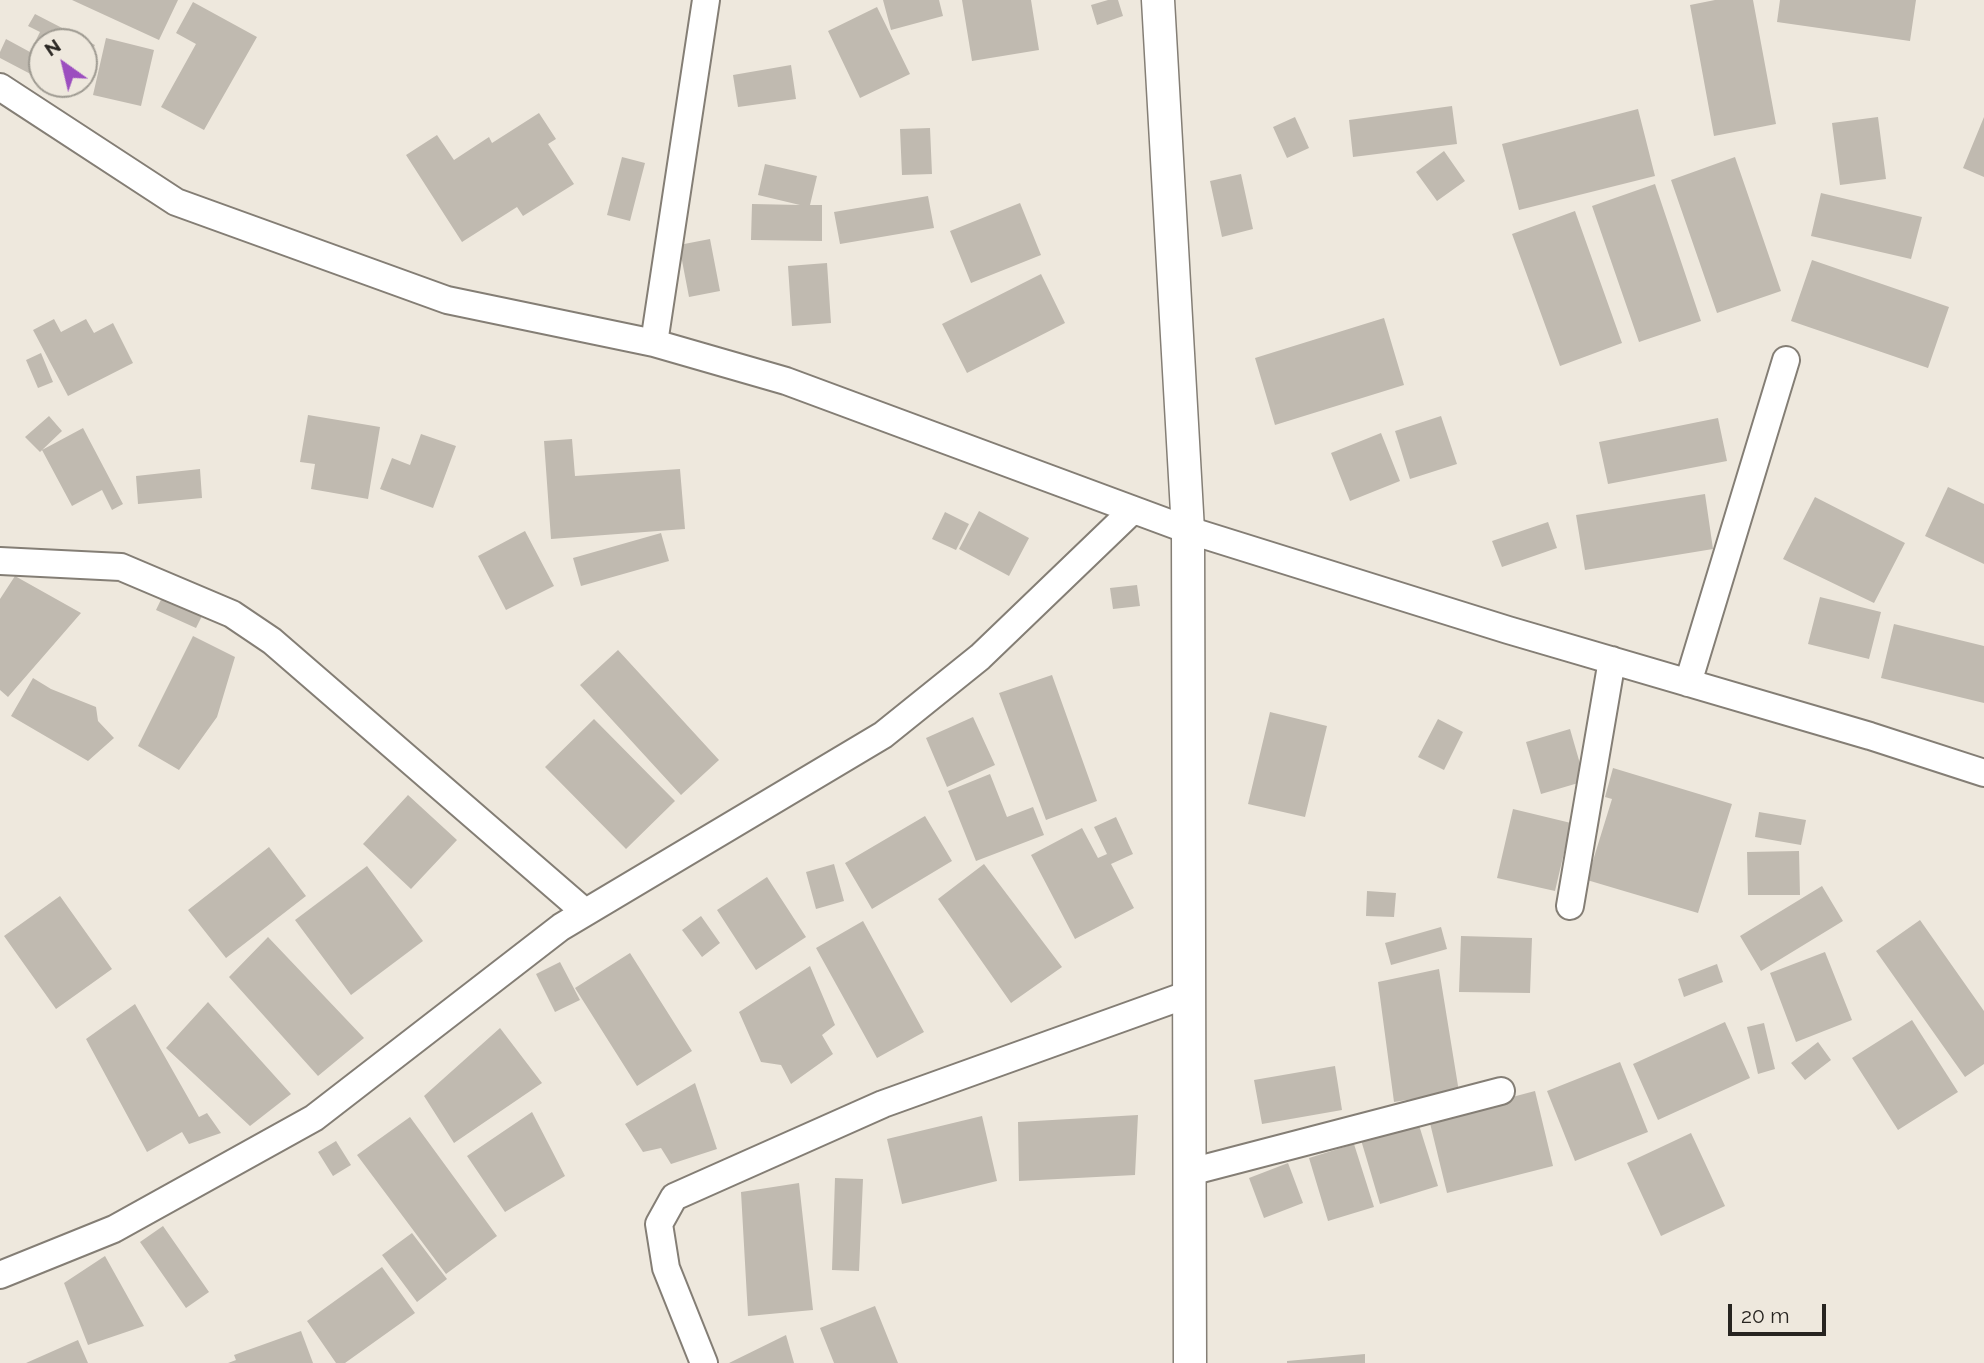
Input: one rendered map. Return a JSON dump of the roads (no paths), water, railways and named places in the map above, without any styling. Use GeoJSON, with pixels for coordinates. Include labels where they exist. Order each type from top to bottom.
{"type":"FeatureCollection","features":[{"type":"Feature","properties":{"kind":"street"},"geometry":{"type":"LineString","coordinates":[[654,343],[706,0]]}},
{"type":"Feature","properties":{"kind":"street"},"geometry":{"type":"LineString","coordinates":[[1158,0],[1188,530],[1190,1363]]}},
{"type":"Feature","properties":{"kind":"street"},"geometry":{"type":"LineString","coordinates":[[0,87],[176,202],[447,300],[654,343],[786,381],[1188,530],[1870,736],[1984,773]]}},
{"type":"Feature","properties":{"kind":"street"},"geometry":{"type":"LineString","coordinates":[[1688,682],[1786,360]]}},
{"type":"Feature","properties":{"kind":"street"},"geometry":{"type":"LineString","coordinates":[[0,1275],[114,1228],[314,1118],[561,927],[883,735],[980,657],[1133,509]]}},
{"type":"Feature","properties":{"kind":"street"},"geometry":{"type":"LineString","coordinates":[[0,561],[121,567],[232,614],[272,642],[585,912]]}},
{"type":"Feature","properties":{"kind":"street"},"geometry":{"type":"LineString","coordinates":[[1570,906],[1612,660]]}},
{"type":"Feature","properties":{"kind":"street"},"geometry":{"type":"LineString","coordinates":[[704,1363],[666,1268],[659,1224],[674,1198],[883,1104],[1189,993]]}},
{"type":"Feature","properties":{"kind":"street"},"geometry":{"type":"LineString","coordinates":[[1189,1172],[1501,1091]]}}]}
